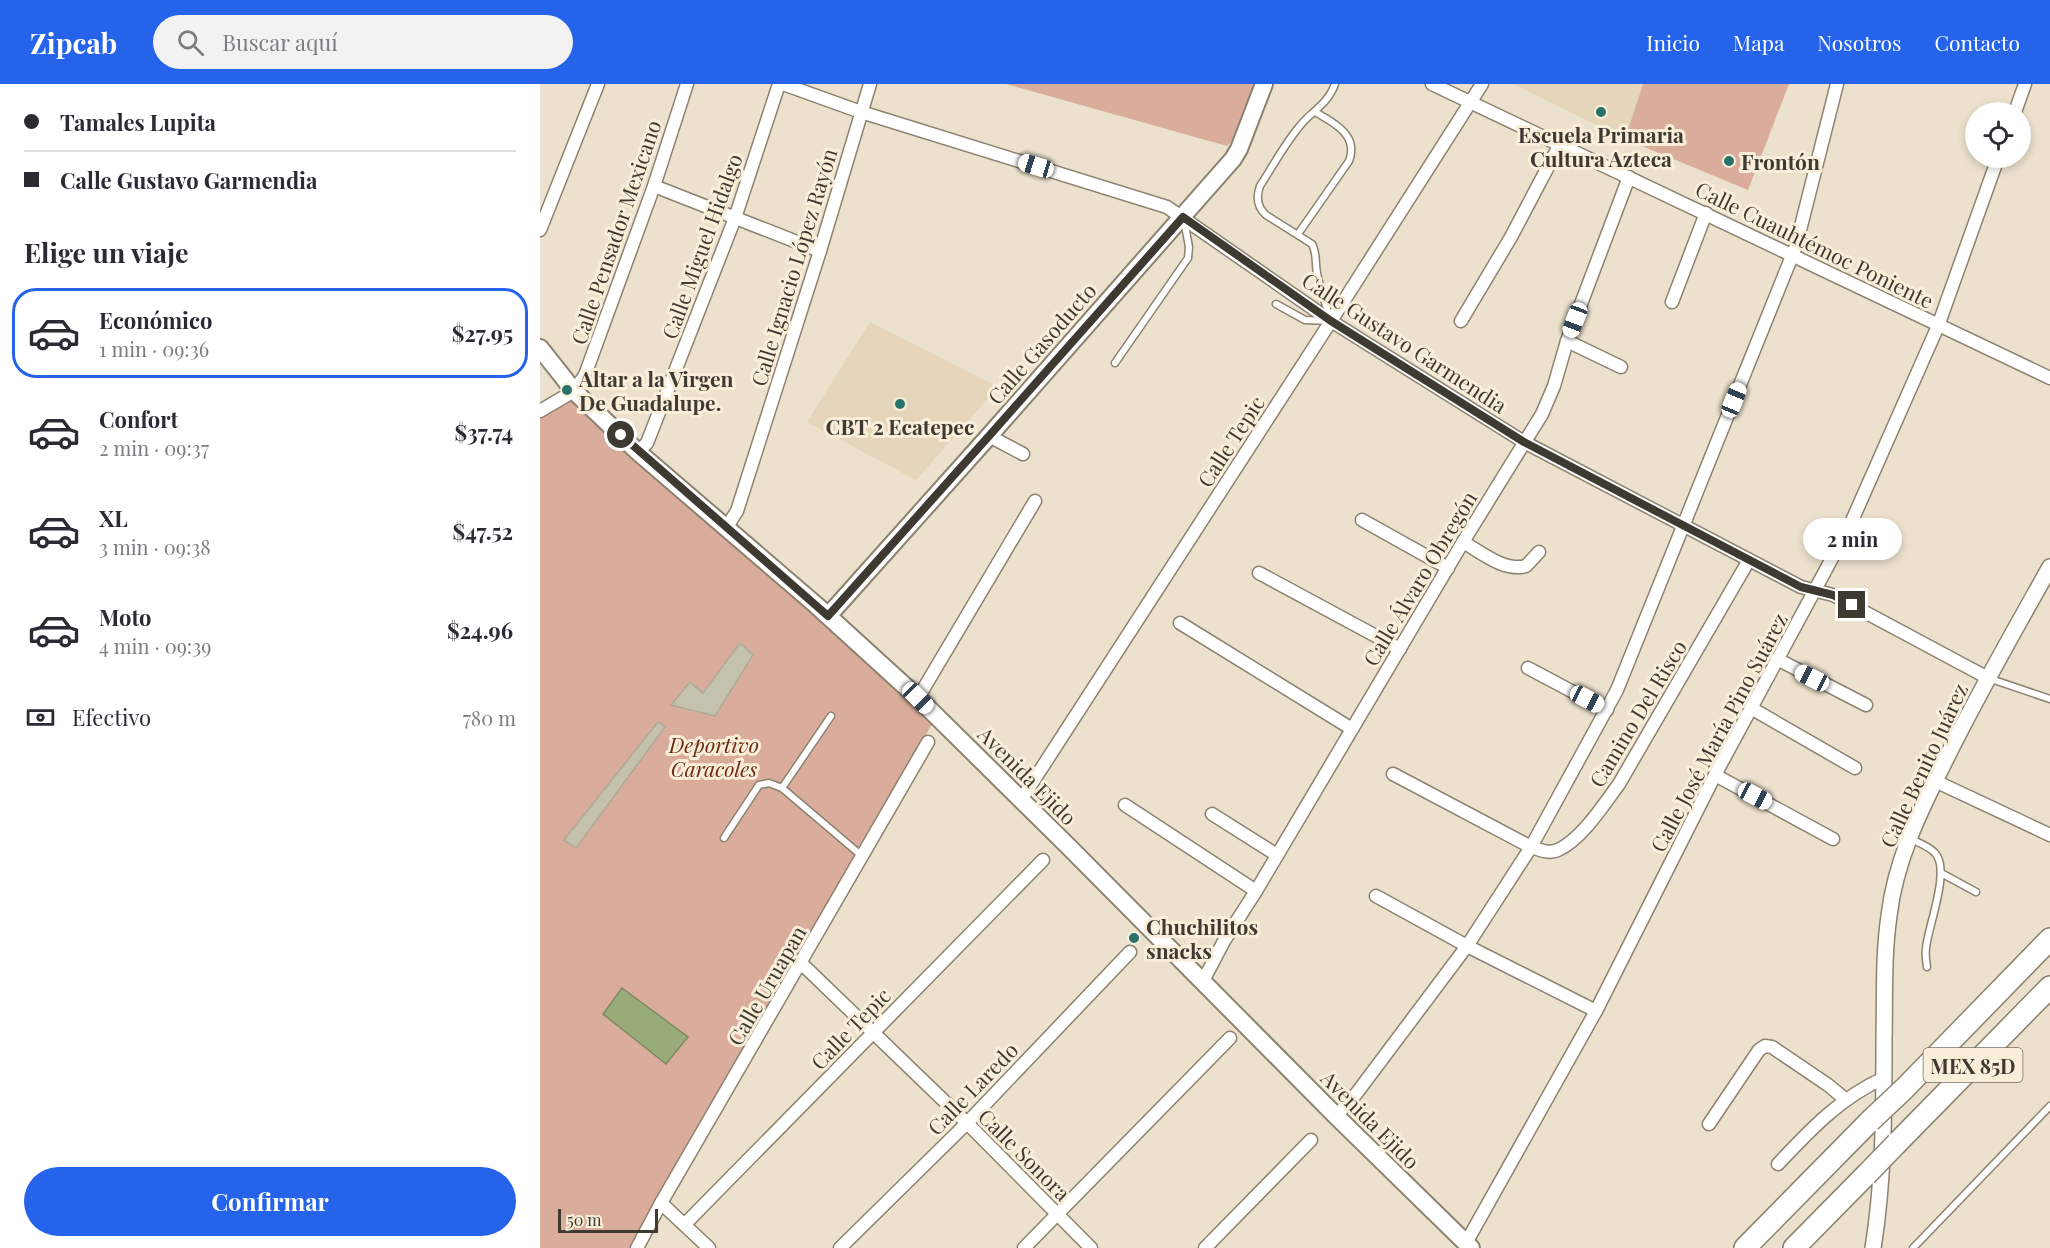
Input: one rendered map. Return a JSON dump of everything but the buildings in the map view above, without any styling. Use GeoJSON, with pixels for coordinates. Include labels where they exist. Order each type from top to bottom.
{"type":"FeatureCollection","features":[{"type":"Feature","properties":{"kind":"highway","name":"MEX 85D"},"geometry":{"type":"LineString","coordinates":[[1745,1248],[2050,939]]}},
{"type":"Feature","properties":{"kind":"highway","name":"MEX 85D"},"geometry":{"type":"LineString","coordinates":[[1794,1248],[2050,987]]}},
{"type":"Feature","properties":{"kind":"main road","name":"Calle Gasoducto"},"geometry":{"type":"LineString","coordinates":[[828,616],[1233,159],[1264,84]]}},
{"type":"Feature","properties":{"kind":"main road","name":"Avenida Ejido"},"geometry":{"type":"LineString","coordinates":[[540,348],[574,391],[638,452],[828,616],[918,698],[1469,1246]]}},
{"type":"Feature","properties":{"kind":"street"},"geometry":{"type":"LineString","coordinates":[[540,230],[598,84]]}},
{"type":"Feature","properties":{"kind":"street","name":"Calle Pensador Mexicano"},"geometry":{"type":"LineString","coordinates":[[574,391],[585,375],[654,186],[687,84]]}},
{"type":"Feature","properties":{"kind":"street","name":"Calle Miguel Hidalgo"},"geometry":{"type":"LineString","coordinates":[[638,452],[647,442],[735,218],[779,84]]}},
{"type":"Feature","properties":{"kind":"street","name":"Calle Gustavo Garmendia"},"geometry":{"type":"LineString","coordinates":[[783,84],[861,112],[1167,207],[1331,321],[1524,442],[1801,587],[1833,595],[1988,678]]}},
{"type":"Feature","properties":{"kind":"street","name":"Calle Ignacio López Rayón"},"geometry":{"type":"LineString","coordinates":[[726,528],[738,511],[870,84]]}},
{"type":"Feature","properties":{"kind":"street","name":"Calle Cuauhtémoc Poniente"},"geometry":{"type":"LineString","coordinates":[[1432,84],[2050,378]]}},
{"type":"Feature","properties":{"kind":"street","name":"Calle Tepic"},"geometry":{"type":"LineString","coordinates":[[1021,800],[1482,84]]}},
{"type":"Feature","properties":{"kind":"street"},"geometry":{"type":"LineString","coordinates":[[1336,1116],[1356,1095],[1467,946],[1531,847],[1617,690],[1793,254],[1837,84]]}},
{"type":"Feature","properties":{"kind":"street"},"geometry":{"type":"LineString","coordinates":[[2019,102],[2025,84]]}},
{"type":"Feature","properties":{"kind":"street"},"geometry":{"type":"LineString","coordinates":[[1461,321],[1511,237],[1560,144]]}},
{"type":"Feature","properties":{"kind":"street","name":"Calle José María Pino Suárez"},"geometry":{"type":"LineString","coordinates":[[1469,1246],[1596,1011],[1776,659],[1851,523],[1938,326],[1994,168]]}},
{"type":"Feature","properties":{"kind":"street","name":"Calle Álvaro Obregón"},"geometry":{"type":"LineString","coordinates":[[1203,981],[1224,941],[1542,414],[1629,177]]}},
{"type":"Feature","properties":{"kind":"street"},"geometry":{"type":"LineString","coordinates":[[654,186],[820,251]]}},
{"type":"Feature","properties":{"kind":"street"},"geometry":{"type":"LineString","coordinates":[[1672,302],[1706,213]]}},
{"type":"Feature","properties":{"kind":"street"},"geometry":{"type":"LineString","coordinates":[[1567,341],[1621,367]]}},
{"type":"Feature","properties":{"kind":"street"},"geometry":{"type":"LineString","coordinates":[[540,411],[574,391]]}},
{"type":"Feature","properties":{"kind":"street"},"geometry":{"type":"LineString","coordinates":[[989,436],[1023,454]]}},
{"type":"Feature","properties":{"kind":"street"},"geometry":{"type":"LineString","coordinates":[[918,698],[1035,501]]}},
{"type":"Feature","properties":{"kind":"street"},"geometry":{"type":"LineString","coordinates":[[1362,520],[1448,568]]}},
{"type":"Feature","properties":{"kind":"street"},"geometry":{"type":"LineString","coordinates":[[1463,542],[1502,564],[1513,567],[1526,566],[1539,552]]}},
{"type":"Feature","properties":{"kind":"street","name":"Camino Del Risco"},"geometry":{"type":"LineString","coordinates":[[1531,847],[1544,852],[1558,850],[1578,834],[1600,809],[1630,766],[1749,560]]}},
{"type":"Feature","properties":{"kind":"street","name":"Calle Benito Juárez"},"geometry":{"type":"LineString","coordinates":[[1873,1248],[1878,1221],[1884,1078],[1885,954],[1894,886],[1909,837],[1935,781],[1988,678],[2050,567]]}},
{"type":"Feature","properties":{"kind":"street"},"geometry":{"type":"LineString","coordinates":[[1259,573],[1400,648]]}},
{"type":"Feature","properties":{"kind":"street"},"geometry":{"type":"LineString","coordinates":[[1180,622],[1352,729]]}},
{"type":"Feature","properties":{"kind":"street"},"geometry":{"type":"LineString","coordinates":[[1776,659],[1866,705]]}},
{"type":"Feature","properties":{"kind":"street"},"geometry":{"type":"LineString","coordinates":[[1528,668],[1607,710]]}},
{"type":"Feature","properties":{"kind":"street"},"geometry":{"type":"LineString","coordinates":[[1751,708],[1855,768]]}},
{"type":"Feature","properties":{"kind":"street","name":"Calle Uruapan"},"geometry":{"type":"LineString","coordinates":[[637,1248],[928,742]]}},
{"type":"Feature","properties":{"kind":"street"},"geometry":{"type":"LineString","coordinates":[[1393,774],[1531,847]]}},
{"type":"Feature","properties":{"kind":"street"},"geometry":{"type":"LineString","coordinates":[[1715,775],[1833,839]]}},
{"type":"Feature","properties":{"kind":"street"},"geometry":{"type":"LineString","coordinates":[[1935,781],[2050,835]]}},
{"type":"Feature","properties":{"kind":"street"},"geometry":{"type":"LineString","coordinates":[[1125,805],[1256,891]]}},
{"type":"Feature","properties":{"kind":"street"},"geometry":{"type":"LineString","coordinates":[[1212,814],[1277,855]]}},
{"type":"Feature","properties":{"kind":"street","name":"Calle Tepic"},"geometry":{"type":"LineString","coordinates":[[685,1224],[1043,860]]}},
{"type":"Feature","properties":{"kind":"street"},"geometry":{"type":"LineString","coordinates":[[1376,896],[1467,946],[1596,1011]]}},
{"type":"Feature","properties":{"kind":"street","name":"Calle Laredo"},"geometry":{"type":"LineString","coordinates":[[840,1248],[967,1123],[1130,952]]}},
{"type":"Feature","properties":{"kind":"street","name":"Calle Sonora"},"geometry":{"type":"LineString","coordinates":[[801,963],[967,1123],[1091,1248]]}},
{"type":"Feature","properties":{"kind":"street"},"geometry":{"type":"LineString","coordinates":[[1024,1248],[1230,1038]]}},
{"type":"Feature","properties":{"kind":"street"},"geometry":{"type":"LineString","coordinates":[[1709,1124],[1759,1050],[1765,1046],[1772,1047],[1845,1099]]}},
{"type":"Feature","properties":{"kind":"street"},"geometry":{"type":"LineString","coordinates":[[1778,1164],[1845,1099],[1884,1078]]}},
{"type":"Feature","properties":{"kind":"street"},"geometry":{"type":"LineString","coordinates":[[1205,1248],[1311,1140]]}},
{"type":"Feature","properties":{"kind":"street"},"geometry":{"type":"LineString","coordinates":[[661,1203],[710,1248]]}},
{"type":"Feature","properties":{"kind":"lane"},"geometry":{"type":"LineString","coordinates":[[1276,304],[1305,320],[1331,321],[1312,244],[1266,215],[1260,209],[1257,193],[1300,126],[1331,95],[1335,84]]}},
{"type":"Feature","properties":{"kind":"lane"},"geometry":{"type":"LineString","coordinates":[[1298,234],[1349,161],[1351,154],[1351,146],[1344,131],[1316,112]]}},
{"type":"Feature","properties":{"kind":"lane"},"geometry":{"type":"LineString","coordinates":[[1115,363],[1188,258],[1189,247],[1183,217]]}},
{"type":"Feature","properties":{"kind":"lane"},"geometry":{"type":"LineString","coordinates":[[1988,678],[2050,699]]}},
{"type":"Feature","properties":{"kind":"lane"},"geometry":{"type":"LineString","coordinates":[[782,788],[831,716]]}},
{"type":"Feature","properties":{"kind":"lane"},"geometry":{"type":"LineString","coordinates":[[724,838],[759,785],[769,783],[782,788],[862,856]]}},
{"type":"Feature","properties":{"kind":"lane"},"geometry":{"type":"LineString","coordinates":[[1909,837],[1935,852],[1939,859],[1941,873],[1939,894],[1926,946],[1927,967]]}},
{"type":"Feature","properties":{"kind":"lane"},"geometry":{"type":"LineString","coordinates":[[1941,873],[1976,892]]}},
{"type":"Feature","properties":{"kind":"lane"},"geometry":{"type":"LineString","coordinates":[[1913,1248],[2050,1106]]}},
{"type":"Feature","properties":{"kind":"shaded area","name":"Escuela Primaria Cultura Azteca"},"geometry":{"type":"Polygon","coordinates":[[[1513,84],[1643,84],[1625,139],[1513,84]]]}},
{"type":"Feature","properties":{"kind":"shaded area","name":"CBT 2 Ecatepec"},"geometry":{"type":"Polygon","coordinates":[[[870,322],[998,387],[916,480],[807,422],[870,322]]]}},
{"type":"Feature","properties":{"kind":"shaded area"},"geometry":{"type":"Polygon","coordinates":[[[622,988],[688,1037],[666,1064],[603,1014],[622,988]]]}},
{"type":"Feature","properties":{"kind":"green space"},"geometry":{"type":"Polygon","coordinates":[[[1006,84],[1255,84],[1234,139],[1227,146],[1006,84]]]}},
{"type":"Feature","properties":{"kind":"green space"},"geometry":{"type":"Polygon","coordinates":[[[1643,84],[1789,84],[1748,190],[1625,139],[1643,84]]]}},
{"type":"Feature","properties":{"kind":"green space","name":"Deportivo Caracoles"},"geometry":{"type":"Polygon","coordinates":[[[581,393],[933,722],[643,1248],[540,1248],[540,415],[581,393]]]}},
{"type":"Feature","properties":{"kind":"place","name":"Escuela Primaria Cultura Azteca"},"geometry":{"type":"Point","coordinates":[1601,112]}},
{"type":"Feature","properties":{"kind":"place","name":"Frontón"},"geometry":{"type":"Point","coordinates":[1729,161]}},
{"type":"Feature","properties":{"kind":"place","name":"Altar a la Virgen De Guadalupe."},"geometry":{"type":"Point","coordinates":[567,390]}},
{"type":"Feature","properties":{"kind":"place","name":"CBT 2 Ecatepec"},"geometry":{"type":"Point","coordinates":[900,404]}},
{"type":"Feature","properties":{"kind":"place","name":"Chuchilitos snacks"},"geometry":{"type":"Point","coordinates":[1134,938]}},
{"type":"Feature","properties":{"kind":"route"},"geometry":{"type":"LineString","coordinates":[[621,435],[828,616],[1183,217],[1331,321],[1524,442],[1801,587],[1833,595],[1852,605]]}}]}
